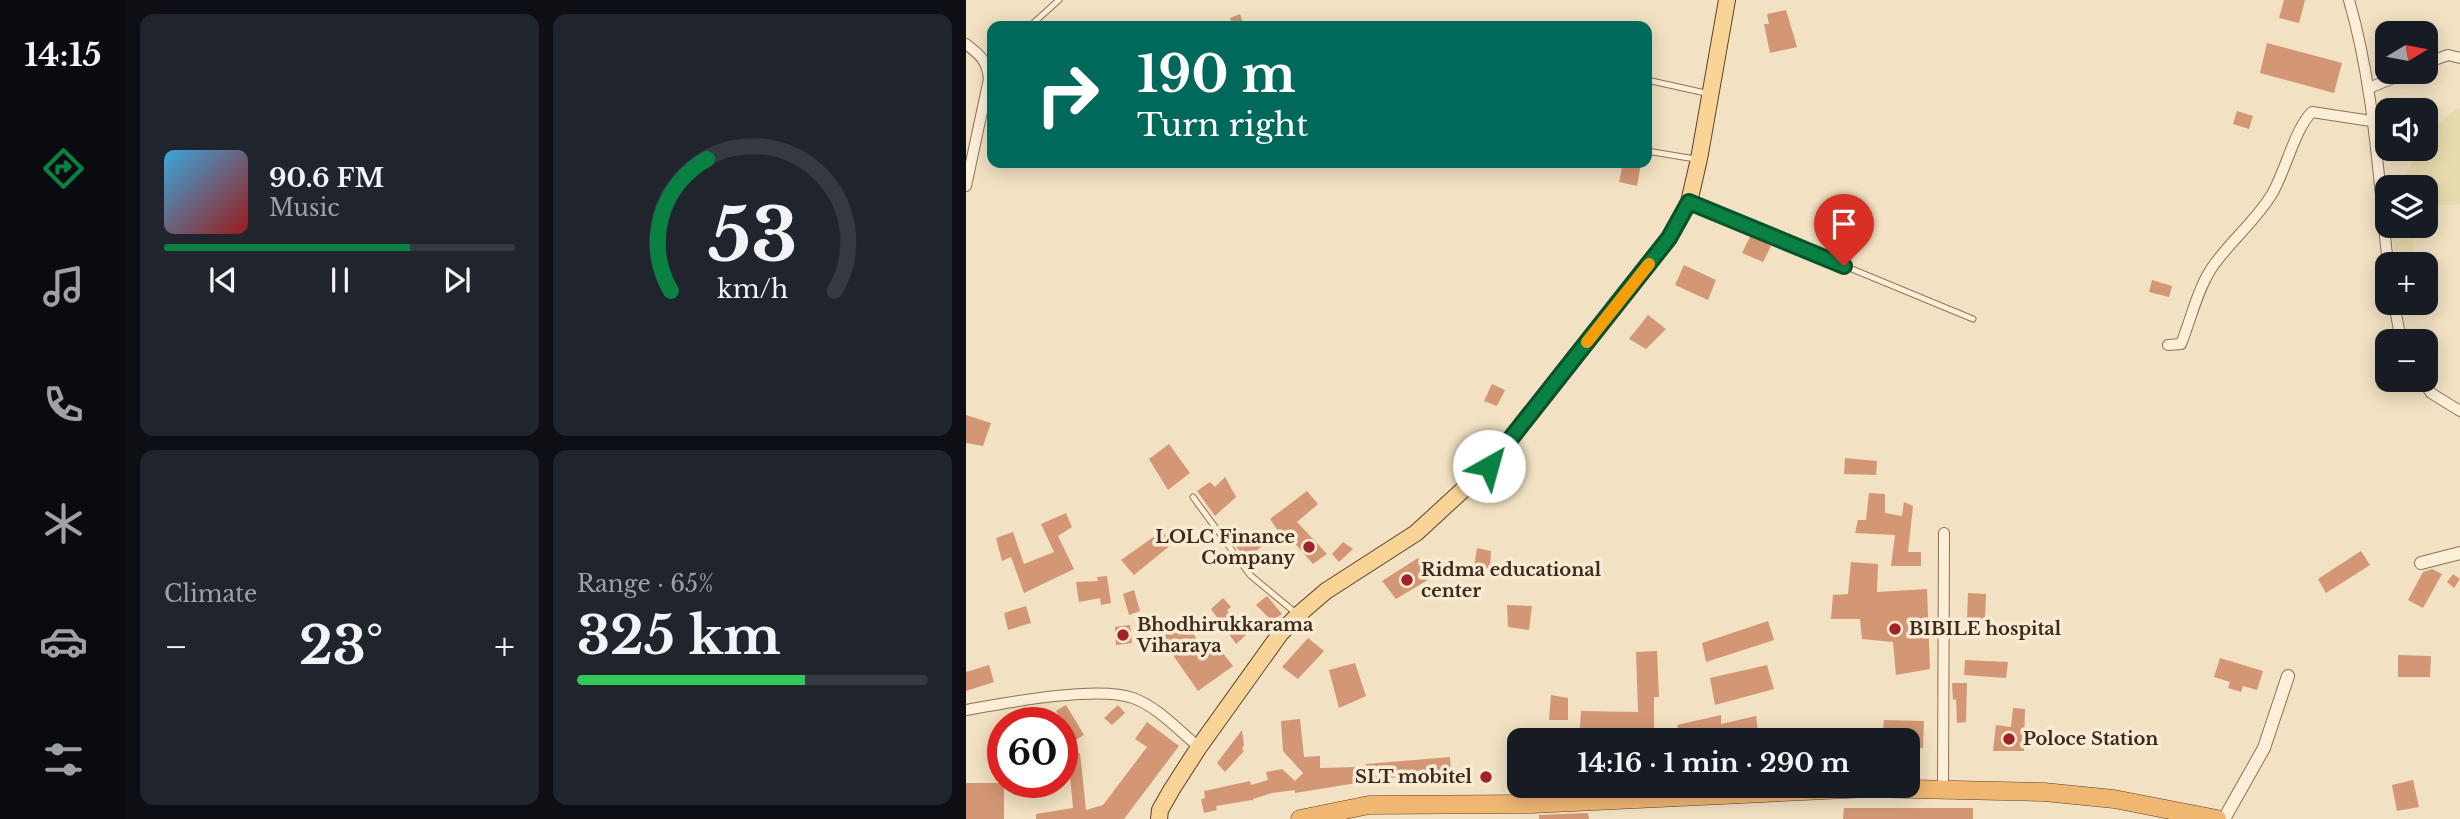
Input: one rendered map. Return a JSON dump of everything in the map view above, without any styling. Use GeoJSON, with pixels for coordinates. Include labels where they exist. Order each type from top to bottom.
{"type":"FeatureCollection","features":[{"type":"Feature","properties":{"kind":"highway"},"geometry":{"type":"LineString","coordinates":[[1300,819],[1369,805],[1531,804],[1868,788],[2044,792],[2114,799],[2217,819]]}},
{"type":"Feature","properties":{"kind":"main road"},"geometry":{"type":"LineString","coordinates":[[1159,819],[1160,810],[1199,747],[1258,662],[1298,615],[1326,591],[1416,533],[1489,466],[1669,238],[1689,202],[1727,0]]}},
{"type":"Feature","properties":{"kind":"street"},"geometry":{"type":"LineString","coordinates":[[2349,0],[2360,36],[2369,88],[2387,252]]}},
{"type":"Feature","properties":{"kind":"street"},"geometry":{"type":"LineString","coordinates":[[966,44],[987,61]]}},
{"type":"Feature","properties":{"kind":"street"},"geometry":{"type":"LineString","coordinates":[[2438,59],[2448,55],[2460,58]]}},
{"type":"Feature","properties":{"kind":"street"},"geometry":{"type":"LineString","coordinates":[[2369,88],[2379,84]]}},
{"type":"Feature","properties":{"kind":"street"},"geometry":{"type":"LineString","coordinates":[[966,186],[987,88]]}},
{"type":"Feature","properties":{"kind":"street"},"geometry":{"type":"LineString","coordinates":[[2168,345],[2181,344],[2203,282],[2272,194],[2302,121],[2312,112],[2371,121]]}},
{"type":"Feature","properties":{"kind":"street"},"geometry":{"type":"LineString","coordinates":[[2430,392],[2460,411]]}},
{"type":"Feature","properties":{"kind":"street"},"geometry":{"type":"LineString","coordinates":[[1943,789],[1944,533]]}},
{"type":"Feature","properties":{"kind":"street"},"geometry":{"type":"LineString","coordinates":[[2421,563],[2460,553]]}},
{"type":"Feature","properties":{"kind":"street"},"geometry":{"type":"LineString","coordinates":[[2224,819],[2264,748],[2288,676]]}},
{"type":"Feature","properties":{"kind":"street"},"geometry":{"type":"LineString","coordinates":[[966,710],[1017,700],[1121,695],[1145,704],[1199,747]]}},
{"type":"Feature","properties":{"kind":"lane"},"geometry":{"type":"LineString","coordinates":[[1036,21],[1059,0]]}},
{"type":"Feature","properties":{"kind":"lane"},"geometry":{"type":"LineString","coordinates":[[1652,81],[1710,94]]}},
{"type":"Feature","properties":{"kind":"lane"},"geometry":{"type":"LineString","coordinates":[[1652,152],[1699,159]]}},
{"type":"Feature","properties":{"kind":"lane"},"geometry":{"type":"LineString","coordinates":[[1689,202],[1973,319]]}},
{"type":"Feature","properties":{"kind":"lane"},"geometry":{"type":"LineString","coordinates":[[1193,497],[1250,575],[1298,615]]}},
{"type":"Feature","properties":{"kind":"shaded area"},"geometry":{"type":"Polygon","coordinates":[[[2458,108],[2460,204],[2438,204],[2438,175],[2405,175],[2414,161],[2438,161],[2438,125],[2458,108]]]}},
{"type":"Feature","properties":{"kind":"shaded area"},"geometry":{"type":"Polygon","coordinates":[[[2393,238],[2413,238],[2414,252],[2394,252],[2393,238]]]}},
{"type":"Feature","properties":{"kind":"building"},"geometry":{"type":"Polygon","coordinates":[[[2284,0],[2305,0],[2299,23],[2279,18],[2284,0]]]}},
{"type":"Feature","properties":{"kind":"building"},"geometry":{"type":"Polygon","coordinates":[[[1786,10],[1797,47],[1770,53],[1764,24],[1769,24],[1767,14],[1786,10]]]}},
{"type":"Feature","properties":{"kind":"building"},"geometry":{"type":"Polygon","coordinates":[[[1240,14],[1242,21],[1231,21],[1230,18],[1240,14]]]}},
{"type":"Feature","properties":{"kind":"building"},"geometry":{"type":"Polygon","coordinates":[[[2267,43],[2342,63],[2334,93],[2260,73],[2267,43]]]}},
{"type":"Feature","properties":{"kind":"building"},"geometry":{"type":"Polygon","coordinates":[[[2237,111],[2253,116],[2249,129],[2233,124],[2237,111]]]}},
{"type":"Feature","properties":{"kind":"building"},"geometry":{"type":"Polygon","coordinates":[[[1622,168],[1640,168],[1637,186],[1619,182],[1622,168]]]}},
{"type":"Feature","properties":{"kind":"building"},"geometry":{"type":"Polygon","coordinates":[[[1751,235],[1771,246],[1763,262],[1742,253],[1751,235]]]}},
{"type":"Feature","properties":{"kind":"building"},"geometry":{"type":"Polygon","coordinates":[[[1684,265],[1716,280],[1708,300],[1675,285],[1684,265]]]}},
{"type":"Feature","properties":{"kind":"building"},"geometry":{"type":"Polygon","coordinates":[[[2152,280],[2172,286],[2169,297],[2149,292],[2152,280]]]}},
{"type":"Feature","properties":{"kind":"building"},"geometry":{"type":"Polygon","coordinates":[[[1648,315],[1666,329],[1646,349],[1629,339],[1648,315]]]}},
{"type":"Feature","properties":{"kind":"building"},"geometry":{"type":"Polygon","coordinates":[[[1492,384],[1505,390],[1497,406],[1484,401],[1492,384]]]}},
{"type":"Feature","properties":{"kind":"building"},"geometry":{"type":"Polygon","coordinates":[[[966,415],[991,423],[983,446],[966,443],[966,415]]]}},
{"type":"Feature","properties":{"kind":"building"},"geometry":{"type":"Polygon","coordinates":[[[1169,444],[1190,473],[1168,490],[1149,459],[1169,444]]]}},
{"type":"Feature","properties":{"kind":"building"},"geometry":{"type":"Polygon","coordinates":[[[1845,458],[1877,461],[1876,475],[1844,474],[1845,458]]]}},
{"type":"Feature","properties":{"kind":"building"},"geometry":{"type":"Polygon","coordinates":[[[1225,477],[1236,497],[1215,516],[1197,491],[1210,482],[1215,487],[1225,477]]]}},
{"type":"Feature","properties":{"kind":"building"},"geometry":{"type":"Polygon","coordinates":[[[1307,491],[1318,504],[1297,522],[1327,554],[1313,564],[1285,532],[1281,535],[1270,519],[1307,491]]]}},
{"type":"Feature","properties":{"kind":"building"},"geometry":{"type":"Polygon","coordinates":[[[1869,493],[1885,494],[1885,513],[1902,516],[1904,502],[1913,506],[1908,552],[1921,552],[1921,566],[1891,566],[1895,535],[1855,533],[1858,520],[1866,520],[1869,493]]]}},
{"type":"Feature","properties":{"kind":"building"},"geometry":{"type":"Polygon","coordinates":[[[1066,513],[1072,527],[1058,536],[1074,569],[1024,593],[1011,557],[1002,561],[996,538],[1013,532],[1024,564],[1054,552],[1041,524],[1066,513]]]}},
{"type":"Feature","properties":{"kind":"building"},"geometry":{"type":"Polygon","coordinates":[[[1255,529],[1264,545],[1247,558],[1236,547],[1255,529]]]}},
{"type":"Feature","properties":{"kind":"building"},"geometry":{"type":"Polygon","coordinates":[[[1162,531],[1172,544],[1134,575],[1121,560],[1162,531]]]}},
{"type":"Feature","properties":{"kind":"building"},"geometry":{"type":"Polygon","coordinates":[[[1343,542],[1353,549],[1339,562],[1332,554],[1343,542]]]}},
{"type":"Feature","properties":{"kind":"building"},"geometry":{"type":"Polygon","coordinates":[[[1477,548],[1491,551],[1490,569],[1474,567],[1477,548]]]}},
{"type":"Feature","properties":{"kind":"building"},"geometry":{"type":"Polygon","coordinates":[[[2361,551],[2370,565],[2326,593],[2318,579],[2361,551]]]}},
{"type":"Feature","properties":{"kind":"building","name":"Ridma educational center"},"geometry":{"type":"Polygon","coordinates":[[[1418,558],[1431,578],[1396,599],[1382,581],[1418,558]]]}},
{"type":"Feature","properties":{"kind":"building","name":"BIBILE hospital"},"geometry":{"type":"Polygon","coordinates":[[[1851,562],[1878,564],[1877,592],[1927,589],[1930,669],[1896,675],[1893,642],[1862,639],[1860,619],[1831,619],[1833,595],[1848,594],[1851,562]]]}},
{"type":"Feature","properties":{"kind":"building"},"geometry":{"type":"Polygon","coordinates":[[[2432,569],[2442,574],[2423,608],[2408,600],[2423,572],[2432,569]]]}},
{"type":"Feature","properties":{"kind":"building"},"geometry":{"type":"Polygon","coordinates":[[[2453,574],[2460,579],[2454,588],[2447,582],[2453,574]]]}},
{"type":"Feature","properties":{"kind":"building"},"geometry":{"type":"Polygon","coordinates":[[[1107,576],[1111,603],[1101,605],[1100,598],[1079,602],[1076,582],[1098,581],[1097,577],[1107,576]]]}},
{"type":"Feature","properties":{"kind":"building"},"geometry":{"type":"Polygon","coordinates":[[[1134,590],[1140,611],[1129,615],[1123,594],[1134,590]]]}},
{"type":"Feature","properties":{"kind":"building"},"geometry":{"type":"Polygon","coordinates":[[[1968,593],[1986,594],[1985,620],[1967,620],[1968,593]]]}},
{"type":"Feature","properties":{"kind":"building"},"geometry":{"type":"Polygon","coordinates":[[[1267,596],[1282,614],[1272,621],[1256,605],[1267,596]]]}},
{"type":"Feature","properties":{"kind":"building"},"geometry":{"type":"Polygon","coordinates":[[[1223,598],[1231,607],[1227,610],[1246,635],[1236,644],[1211,609],[1223,598]]]}},
{"type":"Feature","properties":{"kind":"building"},"geometry":{"type":"Polygon","coordinates":[[[1507,605],[1532,606],[1529,630],[1508,627],[1507,605]]]}},
{"type":"Feature","properties":{"kind":"building"},"geometry":{"type":"Polygon","coordinates":[[[1026,606],[1031,623],[1008,630],[1004,613],[1026,606]]]}},
{"type":"Feature","properties":{"kind":"building"},"geometry":{"type":"Polygon","coordinates":[[[1186,620],[1202,649],[1214,642],[1233,666],[1198,691],[1161,638],[1186,620]]]}},
{"type":"Feature","properties":{"kind":"building"},"geometry":{"type":"Polygon","coordinates":[[[1768,621],[1774,640],[1706,662],[1702,643],[1768,621]]]}},
{"type":"Feature","properties":{"kind":"building","name":"Bhodhirukkarama Viharaya"},"geometry":{"type":"Polygon","coordinates":[[[1130,625],[1132,643],[1116,645],[1115,627],[1130,625]]]}},
{"type":"Feature","properties":{"kind":"building"},"geometry":{"type":"Polygon","coordinates":[[[1308,638],[1324,651],[1298,679],[1282,667],[1308,638]]]}},
{"type":"Feature","properties":{"kind":"building"},"geometry":{"type":"Polygon","coordinates":[[[1657,651],[1659,697],[1654,697],[1654,728],[1580,728],[1581,711],[1638,712],[1636,652],[1657,651]]]}},
{"type":"Feature","properties":{"kind":"building"},"geometry":{"type":"Polygon","coordinates":[[[2398,655],[2431,656],[2430,677],[2398,677],[2398,655]]]}},
{"type":"Feature","properties":{"kind":"building"},"geometry":{"type":"Polygon","coordinates":[[[2220,658],[2263,671],[2257,690],[2243,686],[2241,692],[2228,688],[2230,682],[2214,677],[2220,658]]]}},
{"type":"Feature","properties":{"kind":"building"},"geometry":{"type":"Polygon","coordinates":[[[1965,660],[2008,662],[2006,678],[1964,675],[1965,660]]]}},
{"type":"Feature","properties":{"kind":"building"},"geometry":{"type":"Polygon","coordinates":[[[1355,663],[1366,696],[1339,708],[1329,670],[1355,663]]]}},
{"type":"Feature","properties":{"kind":"building"},"geometry":{"type":"Polygon","coordinates":[[[989,665],[994,682],[966,691],[966,672],[989,665]]]}},
{"type":"Feature","properties":{"kind":"building"},"geometry":{"type":"Polygon","coordinates":[[[1767,665],[1774,689],[1715,705],[1710,678],[1767,665]]]}},
{"type":"Feature","properties":{"kind":"building"},"geometry":{"type":"Polygon","coordinates":[[[1952,683],[1967,683],[1966,722],[1957,723],[1952,683]]]}},
{"type":"Feature","properties":{"kind":"building"},"geometry":{"type":"Polygon","coordinates":[[[1551,695],[1568,698],[1568,720],[1549,720],[1551,695]]]}},
{"type":"Feature","properties":{"kind":"building"},"geometry":{"type":"Polygon","coordinates":[[[1118,705],[1125,713],[1112,725],[1104,718],[1118,705]]]}},
{"type":"Feature","properties":{"kind":"building","name":"Poloce Station"},"geometry":{"type":"Polygon","coordinates":[[[2013,708],[2025,709],[2024,751],[1993,751],[1996,725],[2011,727],[2013,708]]]}},
{"type":"Feature","properties":{"kind":"building"},"geometry":{"type":"Polygon","coordinates":[[[1721,715],[1721,724],[1756,716],[1758,728],[1678,728],[1677,725],[1721,715]]]}},
{"type":"Feature","properties":{"kind":"building"},"geometry":{"type":"Polygon","coordinates":[[[1300,719],[1304,757],[1320,756],[1320,768],[1450,757],[1451,772],[1388,778],[1295,793],[1295,790],[1272,793],[1253,801],[1216,806],[1217,810],[1204,813],[1201,799],[1205,798],[1204,791],[1250,781],[1251,785],[1268,780],[1266,772],[1282,769],[1295,781],[1303,773],[1283,751],[1281,721],[1300,719]]]}},
{"type":"Feature","properties":{"kind":"building"},"geometry":{"type":"Polygon","coordinates":[[[1884,720],[1924,721],[1923,748],[1920,748],[1920,728],[1883,728],[1884,720]]]}},
{"type":"Feature","properties":{"kind":"building"},"geometry":{"type":"Polygon","coordinates":[[[1147,722],[1179,746],[1124,819],[1036,819],[1036,814],[1073,808],[1072,798],[1078,798],[1078,753],[1086,810],[1103,805],[1147,747],[1135,739],[1147,722]]]}},
{"type":"Feature","properties":{"kind":"building"},"geometry":{"type":"Polygon","coordinates":[[[1078,725],[1084,735],[1078,739],[1078,725]]]}},
{"type":"Feature","properties":{"kind":"building"},"geometry":{"type":"Polygon","coordinates":[[[1242,730],[1244,751],[1225,772],[1217,763],[1242,730]]]}},
{"type":"Feature","properties":{"kind":"building"},"geometry":{"type":"Polygon","coordinates":[[[2413,780],[2419,807],[2397,811],[2392,785],[2413,780]]]}},
{"type":"Feature","properties":{"kind":"building"},"geometry":{"type":"Polygon","coordinates":[[[966,783],[987,783],[987,798],[1004,798],[1004,819],[966,819],[966,783]]]}},
{"type":"Feature","properties":{"kind":"building"},"geometry":{"type":"Polygon","coordinates":[[[1844,808],[1973,808],[1973,819],[1843,819],[1844,808]]]}},
{"type":"Feature","properties":{"kind":"building"},"geometry":{"type":"Polygon","coordinates":[[[1588,813],[1589,819],[1539,819],[1539,815],[1588,813]]]}},
{"type":"Feature","properties":{"kind":"slow traffic"},"geometry":{"type":"LineString","coordinates":[[1587,342],[1649,264]]}},
{"type":"Feature","properties":{"kind":"place","name":"LOLC Finance Company"},"geometry":{"type":"Point","coordinates":[1309,547]}},
{"type":"Feature","properties":{"kind":"place","name":"Ridma educational center"},"geometry":{"type":"Point","coordinates":[1407,580]}},
{"type":"Feature","properties":{"kind":"place","name":"BIBILE hospital"},"geometry":{"type":"Point","coordinates":[1895,629]}},
{"type":"Feature","properties":{"kind":"place","name":"Bhodhirukkarama Viharaya"},"geometry":{"type":"Point","coordinates":[1123,635]}},
{"type":"Feature","properties":{"kind":"place","name":"Poloce Station"},"geometry":{"type":"Point","coordinates":[2009,739]}},
{"type":"Feature","properties":{"kind":"place","name":"SLT mobitel"},"geometry":{"type":"Point","coordinates":[1486,777]}},
{"type":"Feature","properties":{"kind":"route"},"geometry":{"type":"LineString","coordinates":[[1489,466],[1669,238],[1689,202],[1844,266]]}}]}
